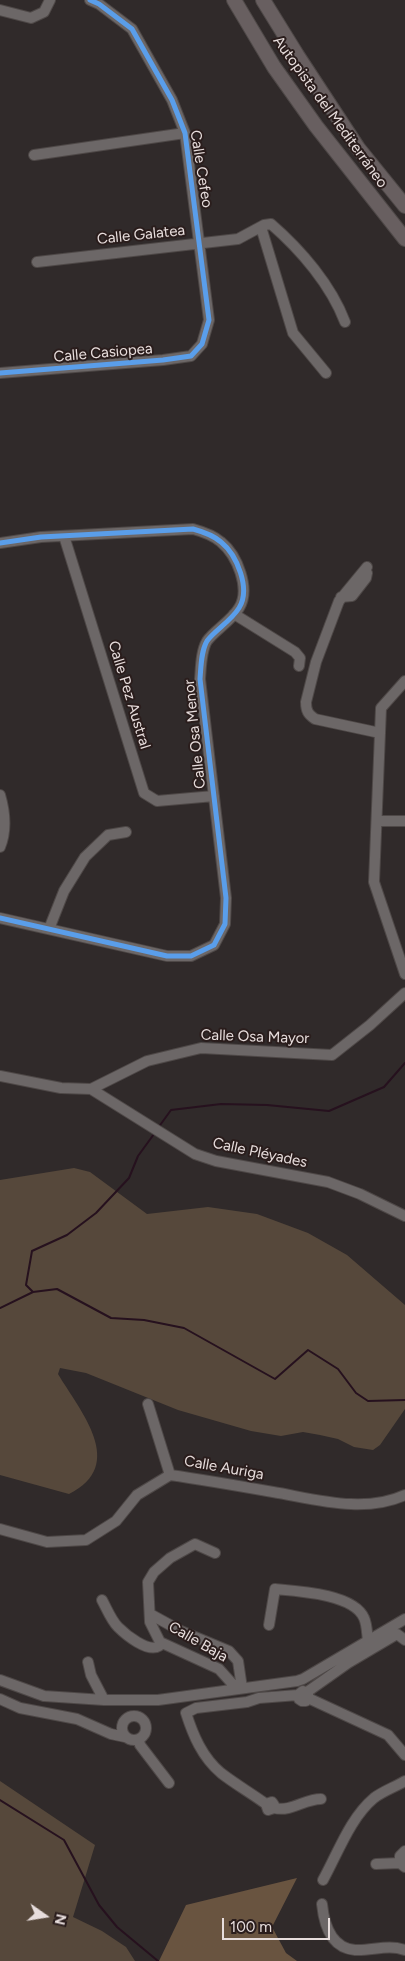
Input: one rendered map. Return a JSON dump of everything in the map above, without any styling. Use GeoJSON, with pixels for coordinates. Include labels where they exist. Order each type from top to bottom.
{"type":"FeatureCollection","features":[{"type":"Feature","properties":{"kind":"highway","name":"Autopista del Mediterráneo"},"geometry":{"type":"LineString","coordinates":[[234,0],[274,67],[316,126],[405,239]]}},
{"type":"Feature","properties":{"kind":"highway","name":"Autopista del Mediterráneo"},"geometry":{"type":"LineString","coordinates":[[263,0],[358,148],[405,206]]}},
{"type":"Feature","properties":{"kind":"street"},"geometry":{"type":"LineString","coordinates":[[0,10],[31,18],[44,12],[50,0]]}},
{"type":"Feature","properties":{"kind":"street","name":"Calle Cefeo"},"geometry":{"type":"LineString","coordinates":[[90,0],[99,4],[132,29],[172,100],[185,133],[209,320],[202,344]]}},
{"type":"Feature","properties":{"kind":"street"},"geometry":{"type":"LineString","coordinates":[[34,155],[185,133]]}},
{"type":"Feature","properties":{"kind":"street"},"geometry":{"type":"LineString","coordinates":[[326,373],[293,333],[261,227],[271,224],[286,237],[317,274],[338,304],[345,322]]}},
{"type":"Feature","properties":{"kind":"street","name":"Calle Galatea"},"geometry":{"type":"LineString","coordinates":[[37,262],[238,239],[261,227]]}},
{"type":"Feature","properties":{"kind":"street","name":"Calle Casiopea"},"geometry":{"type":"LineString","coordinates":[[0,373],[163,360],[191,356],[202,344]]}},
{"type":"Feature","properties":{"kind":"street","name":"Calle Osa Menor"},"geometry":{"type":"LineString","coordinates":[[0,543],[41,537],[193,529],[207,533],[221,542],[231,552],[242,576],[243,591],[241,606],[207,641],[200,679],[226,898],[225,924],[214,944],[191,956],[167,956],[0,918]]}},
{"type":"Feature","properties":{"kind":"street","name":"Calle Pez Austral"},"geometry":{"type":"LineString","coordinates":[[64,536],[144,793],[157,801],[214,796]]}},
{"type":"Feature","properties":{"kind":"street"},"geometry":{"type":"LineString","coordinates":[[366,568],[341,597],[316,662],[306,709],[308,714],[315,718],[380,733]]}},
{"type":"Feature","properties":{"kind":"street"},"geometry":{"type":"LineString","coordinates":[[234,614],[295,652],[300,658],[299,666]]}},
{"type":"Feature","properties":{"kind":"street"},"geometry":{"type":"LineString","coordinates":[[405,681],[381,708],[374,882],[405,974]]}},
{"type":"Feature","properties":{"kind":"street"},"geometry":{"type":"LineString","coordinates":[[0,795],[4,810],[4,838],[0,846]]}},
{"type":"Feature","properties":{"kind":"street"},"geometry":{"type":"LineString","coordinates":[[377,821],[405,822]]}},
{"type":"Feature","properties":{"kind":"street"},"geometry":{"type":"LineString","coordinates":[[49,929],[64,891],[85,857],[108,835],[126,832]]}},
{"type":"Feature","properties":{"kind":"street","name":"Calle Osa Mayor"},"geometry":{"type":"LineString","coordinates":[[0,1076],[61,1088],[90,1089],[147,1061],[201,1048],[332,1055],[370,1025],[405,993]]}},
{"type":"Feature","properties":{"kind":"street","name":"Calle Pléyades"},"geometry":{"type":"LineString","coordinates":[[90,1089],[195,1154],[216,1161],[328,1182],[360,1194],[405,1216]]}},
{"type":"Feature","properties":{"kind":"street"},"geometry":{"type":"LineString","coordinates":[[148,1404],[170,1475]]}},
{"type":"Feature","properties":{"kind":"street","name":"Calle Auriga"},"geometry":{"type":"LineString","coordinates":[[0,1529],[47,1542],[86,1540],[116,1520],[137,1495],[170,1475],[360,1505],[391,1502],[405,1495]]}},
{"type":"Feature","properties":{"kind":"street","name":"Calle Baja"},"geometry":{"type":"LineString","coordinates":[[215,1553],[195,1544],[170,1558],[154,1572],[148,1582],[150,1622],[160,1642],[219,1669],[240,1688]]}},
{"type":"Feature","properties":{"kind":"street"},"geometry":{"type":"LineString","coordinates":[[269,1625],[272,1597],[275,1590],[333,1598],[356,1606],[364,1618],[368,1641]]}},
{"type":"Feature","properties":{"kind":"street"},"geometry":{"type":"LineString","coordinates":[[102,1600],[119,1628],[136,1641],[150,1648],[156,1648],[160,1642]]}},
{"type":"Feature","properties":{"kind":"street"},"geometry":{"type":"LineString","coordinates":[[150,1614],[229,1651],[238,1661],[240,1688]]}},
{"type":"Feature","properties":{"kind":"street"},"geometry":{"type":"LineString","coordinates":[[0,1680],[44,1696],[104,1700],[158,1700],[300,1680],[405,1619]]}},
{"type":"Feature","properties":{"kind":"street"},"geometry":{"type":"LineString","coordinates":[[321,1799],[313,1799],[283,1810],[270,1806],[225,1776],[213,1764],[193,1735],[186,1713],[196,1708],[247,1702],[259,1698],[304,1694],[348,1663],[397,1634],[405,1640]]}},
{"type":"Feature","properties":{"kind":"street"},"geometry":{"type":"LineString","coordinates":[[88,1662],[90,1675],[104,1700]]}},
{"type":"Feature","properties":{"kind":"street"},"geometry":{"type":"LineString","coordinates":[[300,1680],[304,1694],[388,1735],[405,1755]]}},
{"type":"Feature","properties":{"kind":"street"},"geometry":{"type":"LineString","coordinates":[[0,1699],[20,1708],[77,1719],[129,1739],[138,1739],[145,1733],[146,1728],[142,1720],[134,1717]]}},
{"type":"Feature","properties":{"kind":"street"},"geometry":{"type":"LineString","coordinates":[[132,1700],[134,1717]]}},
{"type":"Feature","properties":{"kind":"street"},"geometry":{"type":"LineString","coordinates":[[125,1737],[123,1724],[134,1717]]}},
{"type":"Feature","properties":{"kind":"street"},"geometry":{"type":"LineString","coordinates":[[138,1739],[140,1745],[169,1783]]}},
{"type":"Feature","properties":{"kind":"street"},"geometry":{"type":"LineString","coordinates":[[323,1880],[357,1818],[372,1800],[405,1781]]}},
{"type":"Feature","properties":{"kind":"street"},"geometry":{"type":"LineString","coordinates":[[376,1864],[403,1865],[400,1856],[405,1851]]}},
{"type":"Feature","properties":{"kind":"street"},"geometry":{"type":"LineString","coordinates":[[322,1904],[327,1931],[342,1946],[354,1950],[396,1947],[405,1950]]}},
{"type":"Feature","properties":{"kind":"shaded area"},"geometry":{"type":"Polygon","coordinates":[[[74,1168],[90,1172],[147,1214],[208,1207],[257,1214],[308,1233],[347,1255],[405,1305],[405,1409],[380,1445],[373,1450],[354,1447],[338,1439],[303,1432],[281,1436],[251,1431],[178,1410],[86,1373],[60,1368],[58,1374],[87,1421],[94,1437],[97,1453],[95,1468],[86,1482],[69,1494],[0,1475],[0,1180],[74,1168]]]}},
{"type":"Feature","properties":{"kind":"shaded area"},"geometry":{"type":"Polygon","coordinates":[[[0,1781],[95,1845],[73,1917],[102,1931],[126,1947],[135,1961],[0,1961],[0,1781]]]}},
{"type":"Feature","properties":{"kind":"shaded area"},"geometry":{"type":"Polygon","coordinates":[[[297,1878],[272,1927],[286,1953],[297,1961],[159,1961],[186,1905],[297,1878]]]}},
{"type":"Feature","properties":{"kind":"waterway"},"geometry":{"type":"LineString","coordinates":[[158,1128],[171,1110],[221,1104],[267,1105],[329,1111],[384,1087],[405,1063]]}},
{"type":"Feature","properties":{"kind":"waterway"},"geometry":{"type":"LineString","coordinates":[[33,1292],[26,1285],[32,1251],[67,1235],[96,1213],[129,1178],[138,1156],[154,1134]]}},
{"type":"Feature","properties":{"kind":"waterway"},"geometry":{"type":"LineString","coordinates":[[0,1308],[33,1292],[57,1289],[111,1318],[144,1320],[184,1328],[275,1379],[308,1350],[338,1369],[356,1393],[368,1401],[405,1400]]}},
{"type":"Feature","properties":{"kind":"waterway"},"geometry":{"type":"LineString","coordinates":[[0,1800],[64,1840],[99,1905],[117,1927],[158,1961]]}},
{"type":"Feature","properties":{"kind":"cycle path"},"geometry":{"type":"LineString","coordinates":[[0,373],[163,360],[191,356],[202,344],[209,320],[185,133],[172,100],[132,29],[99,4],[90,0]]}},
{"type":"Feature","properties":{"kind":"cycle path"},"geometry":{"type":"LineString","coordinates":[[0,543],[41,537],[193,529],[212,536],[227,548],[237,564],[244,592],[236,613],[207,641],[201,664],[200,679],[226,898],[225,924],[214,945],[191,956],[167,956],[0,918]]}}]}
